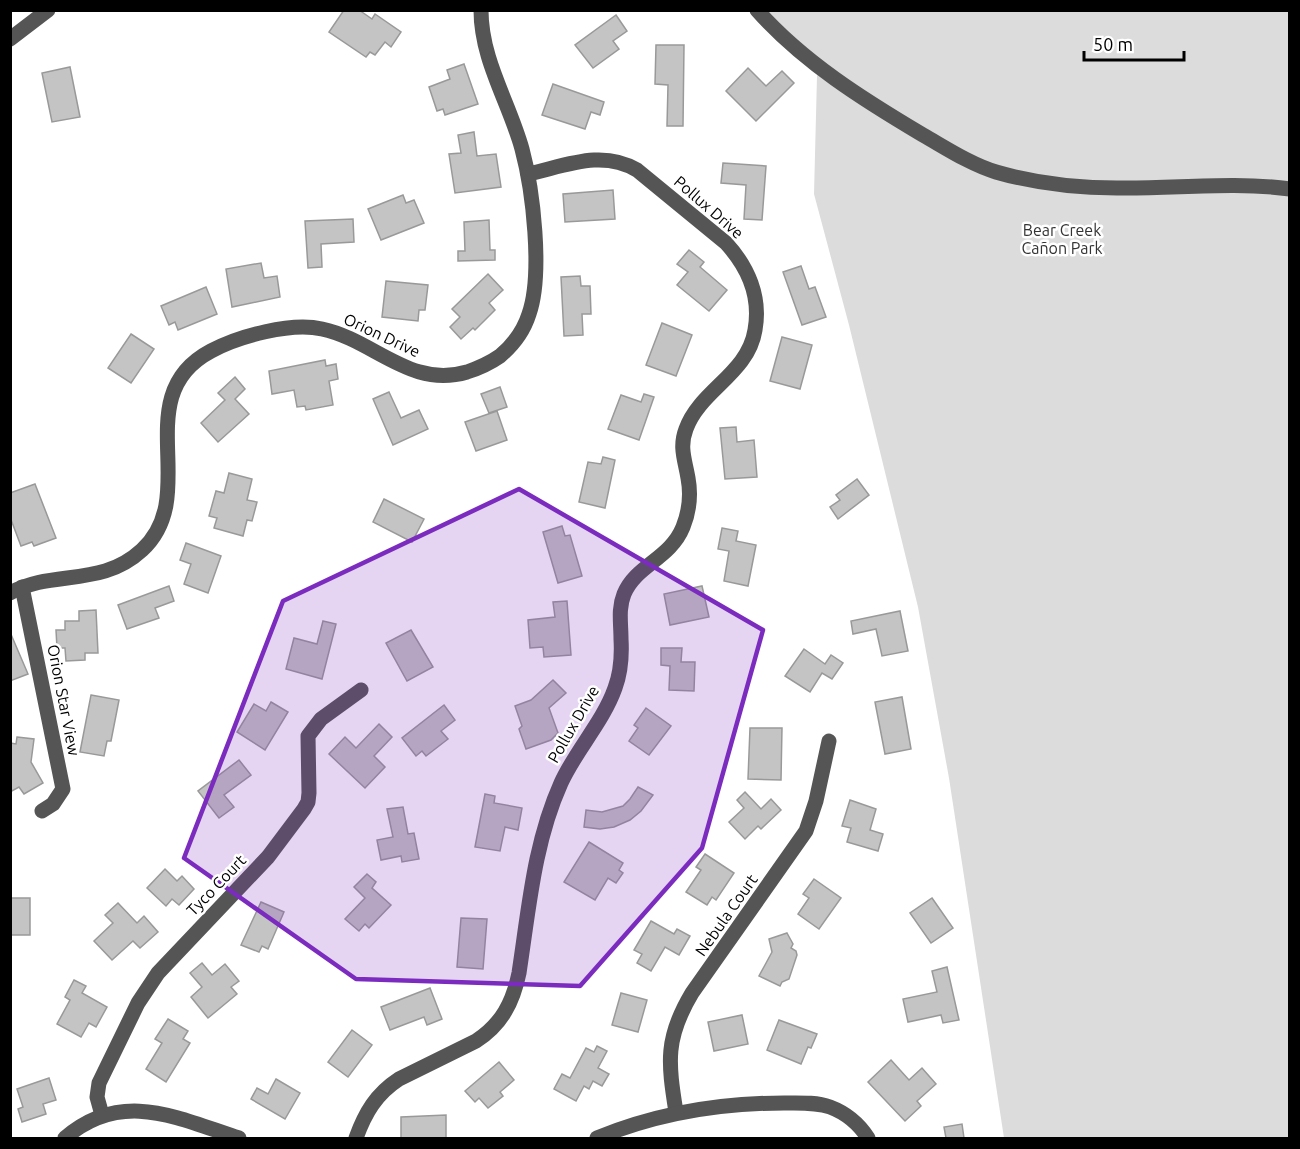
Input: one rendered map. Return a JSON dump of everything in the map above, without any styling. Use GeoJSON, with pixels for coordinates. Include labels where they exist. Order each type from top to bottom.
{"type":"FeatureCollection","features":[{"type":"Feature","properties":{"kind":"street"},"geometry":{"type":"LineString","coordinates":[[10,39],[48,10]]}},
{"type":"Feature","properties":{"kind":"street","name":"Orion Drive"},"geometry":{"type":"LineString","coordinates":[[16,590],[108,571],[134,557],[145,547],[162,522],[167,502],[169,479],[166,428],[176,387],[196,361],[217,348],[240,339],[294,327],[320,328],[351,339],[408,369],[442,376],[459,374],[492,362],[514,341],[524,327],[534,295],[535,232],[528,174],[515,127],[483,41],[481,10]]}},
{"type":"Feature","properties":{"kind":"street"},"geometry":{"type":"LineString","coordinates":[[757,10],[792,46],[818,67],[893,117],[954,153],[995,172],[1045,182],[1088,187],[1219,184],[1290,189]]}},
{"type":"Feature","properties":{"kind":"street","name":"Pollux Drive"},"geometry":{"type":"LineString","coordinates":[[356,1138],[368,1110],[388,1086],[488,1034],[505,1013],[516,988],[536,857],[545,822],[573,759],[610,700],[620,672],[620,605],[624,594],[630,583],[670,549],[682,529],[689,503],[688,476],[682,447],[687,425],[701,405],[741,363],[755,331],[755,296],[747,271],[738,256],[726,243],[637,170],[626,164],[601,159],[528,174]]}},
{"type":"Feature","properties":{"kind":"street","name":"Orion Star View"},"geometry":{"type":"LineString","coordinates":[[16,590],[63,789],[53,804],[42,811]]}},
{"type":"Feature","properties":{"kind":"street","name":"Tyco Court"},"geometry":{"type":"LineString","coordinates":[[102,1115],[97,1097],[101,1076],[147,988],[185,944],[268,857],[308,802],[308,736],[321,719],[361,690]]}},
{"type":"Feature","properties":{"kind":"street","name":"Nebula Court"},"geometry":{"type":"LineString","coordinates":[[676,1112],[671,1083],[670,1051],[678,1018],[692,993],[806,831],[816,801],[829,741]]}},
{"type":"Feature","properties":{"kind":"street"},"geometry":{"type":"LineString","coordinates":[[268,857],[281,867]]}},
{"type":"Feature","properties":{"kind":"street"},"geometry":{"type":"LineString","coordinates":[[597,1138],[624,1127],[676,1112],[745,1104],[807,1104],[828,1107],[842,1113],[862,1129],[868,1138]]}},
{"type":"Feature","properties":{"kind":"street"},"geometry":{"type":"LineString","coordinates":[[65,1138],[88,1121],[102,1115],[123,1111],[153,1111],[239,1138]]}},
{"type":"Feature","properties":{"kind":"highlighted area"},"geometry":{"type":"Polygon","coordinates":[[[519,489],[763,630],[702,848],[580,986],[356,979],[184,858],[283,601],[519,489]]]}},
{"type":"Feature","properties":{"kind":"green space","name":"Bear Creek Cañon Park"},"geometry":{"type":"Polygon","coordinates":[[[766,11],[1289,11],[1289,1138],[1004,1138],[949,778],[918,607],[849,325],[814,194],[817,76],[824,64],[803,48],[766,11]]]}},
{"type":"Feature","properties":{"kind":"building"},"geometry":{"type":"Polygon","coordinates":[[[344,10],[359,10],[372,19],[375,14],[401,32],[391,47],[385,42],[375,55],[370,52],[366,57],[329,32],[344,10]]]}},
{"type":"Feature","properties":{"kind":"building"},"geometry":{"type":"Polygon","coordinates":[[[616,15],[627,31],[613,41],[619,49],[593,68],[575,45],[616,15]]]}},
{"type":"Feature","properties":{"kind":"building"},"geometry":{"type":"Polygon","coordinates":[[[656,45],[684,45],[683,126],[667,126],[668,85],[655,84],[656,45]]]}},
{"type":"Feature","properties":{"kind":"building"},"geometry":{"type":"Polygon","coordinates":[[[464,64],[478,104],[445,115],[443,109],[437,111],[429,87],[450,79],[447,70],[464,64]]]}},
{"type":"Feature","properties":{"kind":"building"},"geometry":{"type":"Polygon","coordinates":[[[70,67],[80,117],[52,122],[42,73],[70,67]]]}},
{"type":"Feature","properties":{"kind":"building"},"geometry":{"type":"Polygon","coordinates":[[[748,68],[766,86],[782,71],[794,83],[756,121],[726,91],[748,68]]]}},
{"type":"Feature","properties":{"kind":"building"},"geometry":{"type":"Polygon","coordinates":[[[553,84],[604,102],[600,115],[591,112],[585,129],[542,115],[553,84]]]}},
{"type":"Feature","properties":{"kind":"building"},"geometry":{"type":"Polygon","coordinates":[[[474,132],[477,156],[496,154],[501,187],[455,193],[449,154],[461,153],[458,135],[474,132]]]}},
{"type":"Feature","properties":{"kind":"building"},"geometry":{"type":"Polygon","coordinates":[[[723,163],[766,166],[762,220],[744,219],[746,185],[721,183],[723,163]]]}},
{"type":"Feature","properties":{"kind":"building"},"geometry":{"type":"Polygon","coordinates":[[[613,190],[615,219],[565,222],[563,194],[613,190]]]}},
{"type":"Feature","properties":{"kind":"building"},"geometry":{"type":"Polygon","coordinates":[[[403,195],[406,203],[414,200],[424,223],[381,240],[368,209],[403,195]]]}},
{"type":"Feature","properties":{"kind":"building"},"geometry":{"type":"Polygon","coordinates":[[[353,219],[354,242],[321,244],[322,267],[308,268],[305,221],[353,219]]]}},
{"type":"Feature","properties":{"kind":"building"},"geometry":{"type":"Polygon","coordinates":[[[489,220],[490,250],[495,250],[495,260],[458,261],[458,251],[465,251],[464,222],[489,220]]]}},
{"type":"Feature","properties":{"kind":"building"},"geometry":{"type":"Polygon","coordinates":[[[689,250],[704,262],[700,267],[727,290],[709,311],[677,285],[688,272],[677,264],[689,250]]]}},
{"type":"Feature","properties":{"kind":"building"},"geometry":{"type":"Polygon","coordinates":[[[261,263],[264,278],[277,276],[280,297],[232,307],[226,269],[261,263]]]}},
{"type":"Feature","properties":{"kind":"building"},"geometry":{"type":"Polygon","coordinates":[[[801,266],[809,289],[815,287],[826,317],[802,325],[783,272],[801,266]]]}},
{"type":"Feature","properties":{"kind":"building"},"geometry":{"type":"Polygon","coordinates":[[[488,274],[503,290],[489,303],[495,310],[475,330],[473,328],[461,339],[450,327],[460,317],[452,309],[488,274]]]}},
{"type":"Feature","properties":{"kind":"building"},"geometry":{"type":"Polygon","coordinates":[[[580,276],[581,286],[590,286],[591,314],[582,314],[583,335],[564,336],[561,277],[580,276]]]}},
{"type":"Feature","properties":{"kind":"building"},"geometry":{"type":"Polygon","coordinates":[[[386,281],[428,285],[425,310],[419,310],[418,321],[382,317],[386,281]]]}},
{"type":"Feature","properties":{"kind":"building"},"geometry":{"type":"Polygon","coordinates":[[[206,287],[217,314],[178,330],[175,322],[169,325],[161,306],[206,287]]]}},
{"type":"Feature","properties":{"kind":"building"},"geometry":{"type":"Polygon","coordinates":[[[662,323],[692,335],[676,376],[646,365],[662,323]]]}},
{"type":"Feature","properties":{"kind":"building"},"geometry":{"type":"Polygon","coordinates":[[[131,334],[154,349],[131,383],[108,368],[131,334]]]}},
{"type":"Feature","properties":{"kind":"building"},"geometry":{"type":"Polygon","coordinates":[[[782,337],[812,345],[800,389],[770,381],[782,337]]]}},
{"type":"Feature","properties":{"kind":"building"},"geometry":{"type":"Polygon","coordinates":[[[325,360],[326,366],[336,364],[338,379],[329,381],[333,405],[306,410],[305,406],[297,407],[294,390],[272,394],[269,371],[325,360]]]}},
{"type":"Feature","properties":{"kind":"building"},"geometry":{"type":"Polygon","coordinates":[[[235,377],[245,389],[235,399],[249,414],[218,442],[201,423],[225,400],[218,393],[235,377]]]}},
{"type":"Feature","properties":{"kind":"building"},"geometry":{"type":"Polygon","coordinates":[[[500,387],[507,407],[489,413],[481,394],[500,387]]]}},
{"type":"Feature","properties":{"kind":"building"},"geometry":{"type":"Polygon","coordinates":[[[389,392],[401,418],[419,410],[428,429],[393,445],[373,399],[389,392]]]}},
{"type":"Feature","properties":{"kind":"building"},"geometry":{"type":"Polygon","coordinates":[[[644,394],[654,397],[639,440],[608,429],[621,395],[641,402],[644,394]]]}},
{"type":"Feature","properties":{"kind":"building"},"geometry":{"type":"Polygon","coordinates":[[[497,411],[507,440],[476,451],[465,422],[497,411]]]}},
{"type":"Feature","properties":{"kind":"building"},"geometry":{"type":"Polygon","coordinates":[[[736,427],[737,442],[754,440],[757,477],[725,479],[720,428],[736,427]]]}},
{"type":"Feature","properties":{"kind":"building"},"geometry":{"type":"Polygon","coordinates":[[[603,457],[615,460],[605,508],[579,502],[588,462],[601,464],[603,457]]]}},
{"type":"Feature","properties":{"kind":"building"},"geometry":{"type":"Polygon","coordinates":[[[229,473],[252,479],[247,500],[257,502],[252,521],[247,520],[243,536],[214,528],[217,518],[209,516],[216,491],[224,493],[229,473]]]}},
{"type":"Feature","properties":{"kind":"building"},"geometry":{"type":"Polygon","coordinates":[[[857,479],[869,495],[838,519],[830,507],[840,500],[836,495],[857,479]]]}},
{"type":"Feature","properties":{"kind":"building"},"geometry":{"type":"Polygon","coordinates":[[[35,484],[56,538],[34,546],[32,542],[21,546],[10,517],[10,493],[35,484]]]}},
{"type":"Feature","properties":{"kind":"building"},"geometry":{"type":"Polygon","coordinates":[[[384,499],[424,519],[412,542],[373,522],[384,499]]]}},
{"type":"Feature","properties":{"kind":"building"},"geometry":{"type":"Polygon","coordinates":[[[562,526],[565,536],[570,535],[582,576],[558,583],[543,532],[562,526]]]}},
{"type":"Feature","properties":{"kind":"building"},"geometry":{"type":"Polygon","coordinates":[[[722,528],[738,531],[736,541],[756,545],[748,586],[724,581],[729,551],[718,549],[722,528]]]}},
{"type":"Feature","properties":{"kind":"building"},"geometry":{"type":"Polygon","coordinates":[[[186,543],[221,556],[208,593],[184,584],[191,564],[180,560],[186,543]]]}},
{"type":"Feature","properties":{"kind":"building"},"geometry":{"type":"Polygon","coordinates":[[[169,586],[174,601],[155,608],[159,618],[127,629],[118,605],[169,586]]]}},
{"type":"Feature","properties":{"kind":"building"},"geometry":{"type":"Polygon","coordinates":[[[702,586],[709,617],[670,625],[664,594],[702,586]]]}},
{"type":"Feature","properties":{"kind":"building"},"geometry":{"type":"Polygon","coordinates":[[[567,601],[571,655],[544,657],[543,647],[530,648],[528,620],[555,617],[553,602],[567,601]]]}},
{"type":"Feature","properties":{"kind":"building"},"geometry":{"type":"Polygon","coordinates":[[[96,610],[98,653],[85,653],[85,660],[66,661],[65,648],[57,648],[56,630],[65,630],[65,621],[79,621],[79,611],[96,610]]]}},
{"type":"Feature","properties":{"kind":"building"},"geometry":{"type":"Polygon","coordinates":[[[900,611],[908,651],[882,656],[876,629],[853,634],[851,621],[900,611]]]}},
{"type":"Feature","properties":{"kind":"building"},"geometry":{"type":"Polygon","coordinates":[[[323,621],[336,624],[322,679],[286,669],[294,638],[317,644],[323,621]]]}},
{"type":"Feature","properties":{"kind":"building"},"geometry":{"type":"Polygon","coordinates":[[[411,630],[433,667],[407,681],[386,643],[411,630]]]}},
{"type":"Feature","properties":{"kind":"building"},"geometry":{"type":"Polygon","coordinates":[[[10,632],[28,674],[10,681],[10,632]]]}},
{"type":"Feature","properties":{"kind":"building"},"geometry":{"type":"Polygon","coordinates":[[[661,648],[682,648],[681,662],[695,662],[694,691],[669,690],[670,666],[661,665],[661,648]]]}},
{"type":"Feature","properties":{"kind":"building"},"geometry":{"type":"Polygon","coordinates":[[[804,649],[825,664],[831,655],[843,663],[832,679],[822,673],[810,692],[785,676],[804,649]]]}},
{"type":"Feature","properties":{"kind":"building"},"geometry":{"type":"Polygon","coordinates":[[[553,680],[566,693],[549,708],[558,733],[551,740],[526,749],[519,729],[522,726],[515,706],[531,700],[553,680]]]}},
{"type":"Feature","properties":{"kind":"building"},"geometry":{"type":"Polygon","coordinates":[[[91,695],[119,700],[111,741],[107,741],[104,756],[80,752],[91,695]]]}},
{"type":"Feature","properties":{"kind":"building"},"geometry":{"type":"Polygon","coordinates":[[[902,697],[911,749],[885,754],[875,702],[902,697]]]}},
{"type":"Feature","properties":{"kind":"building"},"geometry":{"type":"Polygon","coordinates":[[[271,702],[288,712],[265,750],[237,732],[254,704],[266,711],[271,702]]]}},
{"type":"Feature","properties":{"kind":"building"},"geometry":{"type":"Polygon","coordinates":[[[444,705],[455,720],[441,731],[448,739],[426,756],[422,751],[416,756],[402,738],[444,705]]]}},
{"type":"Feature","properties":{"kind":"building"},"geometry":{"type":"Polygon","coordinates":[[[646,708],[671,726],[649,755],[629,741],[638,728],[634,725],[646,708]]]}},
{"type":"Feature","properties":{"kind":"building"},"geometry":{"type":"Polygon","coordinates":[[[379,724],[392,737],[374,756],[385,767],[365,788],[329,754],[345,737],[356,748],[379,724]]]}},
{"type":"Feature","properties":{"kind":"building"},"geometry":{"type":"Polygon","coordinates":[[[750,728],[782,728],[781,780],[748,779],[750,728]]]}},
{"type":"Feature","properties":{"kind":"building"},"geometry":{"type":"Polygon","coordinates":[[[17,737],[34,739],[31,762],[43,783],[24,794],[19,787],[10,792],[10,743],[16,744],[17,737]]]}},
{"type":"Feature","properties":{"kind":"building"},"geometry":{"type":"Polygon","coordinates":[[[239,760],[251,775],[224,795],[234,807],[219,818],[198,791],[239,760]]]}},
{"type":"Feature","properties":{"kind":"building"},"geometry":{"type":"Polygon","coordinates":[[[638,787],[653,795],[641,811],[630,820],[614,827],[600,829],[584,827],[586,810],[602,812],[623,806],[638,787]]]}},
{"type":"Feature","properties":{"kind":"building"},"geometry":{"type":"Polygon","coordinates":[[[745,792],[761,809],[771,799],[781,810],[761,829],[758,826],[745,839],[729,822],[744,808],[737,800],[745,792]]]}},
{"type":"Feature","properties":{"kind":"building"},"geometry":{"type":"Polygon","coordinates":[[[485,794],[495,796],[494,803],[522,808],[518,830],[505,827],[500,851],[475,847],[485,794]]]}},
{"type":"Feature","properties":{"kind":"building"},"geometry":{"type":"Polygon","coordinates":[[[850,800],[876,809],[870,830],[883,834],[878,851],[847,842],[851,828],[842,826],[850,800]]]}},
{"type":"Feature","properties":{"kind":"building"},"geometry":{"type":"Polygon","coordinates":[[[403,807],[408,834],[414,833],[419,859],[402,862],[401,856],[381,860],[377,840],[393,837],[387,809],[403,807]]]}},
{"type":"Feature","properties":{"kind":"building"},"geometry":{"type":"Polygon","coordinates":[[[589,842],[623,863],[619,870],[623,873],[616,883],[608,878],[595,900],[564,882],[589,842]]]}},
{"type":"Feature","properties":{"kind":"building"},"geometry":{"type":"Polygon","coordinates":[[[705,854],[734,873],[716,900],[712,897],[707,905],[686,892],[701,870],[696,867],[705,854]]]}},
{"type":"Feature","properties":{"kind":"building"},"geometry":{"type":"Polygon","coordinates":[[[165,869],[177,881],[182,876],[194,889],[179,905],[172,899],[166,906],[147,888],[165,869]]]}},
{"type":"Feature","properties":{"kind":"building"},"geometry":{"type":"Polygon","coordinates":[[[367,874],[376,882],[372,888],[391,905],[369,928],[365,924],[359,931],[345,919],[365,898],[354,887],[367,874]]]}},
{"type":"Feature","properties":{"kind":"building"},"geometry":{"type":"Polygon","coordinates":[[[814,879],[841,898],[819,929],[798,914],[809,898],[803,894],[814,879]]]}},
{"type":"Feature","properties":{"kind":"building"},"geometry":{"type":"Polygon","coordinates":[[[10,898],[30,898],[30,935],[10,935],[10,898]]]}},
{"type":"Feature","properties":{"kind":"building"},"geometry":{"type":"Polygon","coordinates":[[[932,898],[953,928],[931,943],[910,913],[932,898]]]}},
{"type":"Feature","properties":{"kind":"building"},"geometry":{"type":"Polygon","coordinates":[[[261,902],[284,912],[268,949],[262,946],[259,952],[241,945],[261,902]]]}},
{"type":"Feature","properties":{"kind":"building"},"geometry":{"type":"Polygon","coordinates":[[[118,903],[137,923],[144,916],[158,932],[140,948],[133,941],[112,960],[94,941],[113,923],[105,915],[118,903]]]}},
{"type":"Feature","properties":{"kind":"building"},"geometry":{"type":"Polygon","coordinates":[[[461,918],[487,919],[483,969],[457,967],[461,918]]]}},
{"type":"Feature","properties":{"kind":"building"},"geometry":{"type":"Polygon","coordinates":[[[651,921],[674,934],[677,929],[690,936],[679,955],[665,947],[651,971],[637,963],[642,954],[634,950],[651,921]]]}},
{"type":"Feature","properties":{"kind":"building"},"geometry":{"type":"Polygon","coordinates":[[[787,933],[793,944],[791,948],[796,951],[797,955],[789,979],[782,982],[780,986],[759,976],[772,952],[769,939],[787,933]]]}},
{"type":"Feature","properties":{"kind":"building"},"geometry":{"type":"Polygon","coordinates":[[[202,963],[212,975],[225,964],[239,981],[231,987],[237,994],[208,1018],[191,997],[202,987],[190,973],[202,963]]]}},
{"type":"Feature","properties":{"kind":"building"},"geometry":{"type":"Polygon","coordinates":[[[947,967],[959,1020],[943,1023],[941,1015],[908,1022],[903,999],[937,992],[932,971],[947,967]]]}},
{"type":"Feature","properties":{"kind":"building"},"geometry":{"type":"Polygon","coordinates":[[[74,980],[86,986],[82,993],[107,1007],[96,1027],[89,1023],[81,1037],[57,1024],[70,1000],[65,997],[74,980]]]}},
{"type":"Feature","properties":{"kind":"building"},"geometry":{"type":"Polygon","coordinates":[[[430,988],[442,1019],[427,1025],[424,1017],[390,1030],[381,1007],[430,988]]]}},
{"type":"Feature","properties":{"kind":"building"},"geometry":{"type":"Polygon","coordinates":[[[621,993],[647,1000],[638,1032],[612,1025],[621,993]]]}},
{"type":"Feature","properties":{"kind":"building"},"geometry":{"type":"Polygon","coordinates":[[[742,1015],[748,1044],[714,1051],[708,1022],[742,1015]]]}},
{"type":"Feature","properties":{"kind":"building"},"geometry":{"type":"Polygon","coordinates":[[[168,1019],[188,1031],[183,1039],[190,1043],[166,1082],[146,1069],[162,1043],[155,1039],[168,1019]]]}},
{"type":"Feature","properties":{"kind":"building"},"geometry":{"type":"Polygon","coordinates":[[[779,1020],[817,1034],[811,1048],[808,1047],[801,1064],[767,1050],[779,1020]]]}},
{"type":"Feature","properties":{"kind":"building"},"geometry":{"type":"Polygon","coordinates":[[[352,1030],[372,1045],[348,1077],[328,1062],[352,1030]]]}},
{"type":"Feature","properties":{"kind":"building"},"geometry":{"type":"Polygon","coordinates":[[[597,1046],[607,1051],[598,1068],[609,1074],[602,1086],[593,1081],[589,1089],[584,1086],[576,1101],[554,1089],[562,1074],[570,1078],[586,1048],[594,1052],[597,1046]]]}},
{"type":"Feature","properties":{"kind":"building"},"geometry":{"type":"Polygon","coordinates":[[[891,1060],[909,1080],[922,1068],[936,1084],[917,1101],[921,1106],[905,1121],[868,1082],[891,1060]]]}},
{"type":"Feature","properties":{"kind":"building"},"geometry":{"type":"Polygon","coordinates":[[[499,1062],[514,1080],[500,1092],[503,1096],[488,1108],[479,1098],[475,1102],[465,1091],[499,1062]]]}},
{"type":"Feature","properties":{"kind":"building"},"geometry":{"type":"Polygon","coordinates":[[[49,1078],[56,1100],[43,1104],[46,1114],[22,1122],[18,1109],[23,1107],[17,1089],[49,1078]]]}},
{"type":"Feature","properties":{"kind":"building"},"geometry":{"type":"Polygon","coordinates":[[[276,1079],[300,1093],[285,1119],[251,1099],[257,1088],[268,1094],[276,1079]]]}},
{"type":"Feature","properties":{"kind":"building"},"geometry":{"type":"Polygon","coordinates":[[[446,1115],[446,1138],[401,1138],[401,1117],[446,1115]]]}},
{"type":"Feature","properties":{"kind":"building"},"geometry":{"type":"Polygon","coordinates":[[[962,1124],[964,1138],[946,1138],[944,1127],[962,1124]]]}}]}
